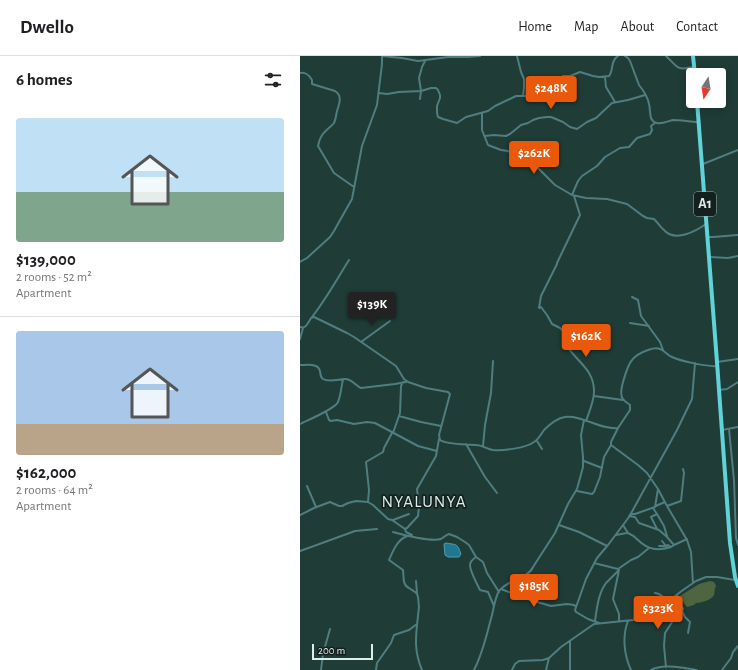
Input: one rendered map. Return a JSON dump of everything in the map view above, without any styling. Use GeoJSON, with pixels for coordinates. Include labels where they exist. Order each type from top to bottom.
{"type":"FeatureCollection","features":[{"type":"Feature","properties":{"kind":"highway"},"geometry":{"type":"LineString","coordinates":[[694,56],[694,66]]}},
{"type":"Feature","properties":{"kind":"highway","name":"A1"},"geometry":{"type":"LineString","coordinates":[[697,108],[730,543],[738,586]]}},
{"type":"Feature","properties":{"kind":"street"},"geometry":{"type":"LineString","coordinates":[[300,262],[330,237],[352,199],[362,146],[377,105],[382,56],[425,61],[448,57],[480,56]]}},
{"type":"Feature","properties":{"kind":"street"},"geometry":{"type":"LineString","coordinates":[[517,56],[524,79],[523,96]]}},
{"type":"Feature","properties":{"kind":"street"},"geometry":{"type":"LineString","coordinates":[[379,93],[387,94],[436,88],[440,98],[437,106],[437,115],[440,118],[457,123],[468,116],[488,111],[516,96],[528,96],[544,99],[550,87],[563,76],[570,76],[580,72],[593,76],[609,76],[614,60],[618,56]]}},
{"type":"Feature","properties":{"kind":"street"},"geometry":{"type":"LineString","coordinates":[[625,56],[630,61],[639,86],[642,88],[649,105],[650,116],[655,123]]}},
{"type":"Feature","properties":{"kind":"street"},"geometry":{"type":"LineString","coordinates":[[666,56],[681,69],[694,66]]}},
{"type":"Feature","properties":{"kind":"street"},"geometry":{"type":"LineString","coordinates":[[420,99],[421,91],[419,78],[425,61]]}},
{"type":"Feature","properties":{"kind":"street"},"geometry":{"type":"LineString","coordinates":[[300,73],[306,73],[309,75],[312,80],[312,84],[338,92],[340,104],[335,121],[325,131],[318,146],[334,173],[354,187]]}},
{"type":"Feature","properties":{"kind":"street"},"geometry":{"type":"LineString","coordinates":[[605,77],[606,87],[615,102]]}},
{"type":"Feature","properties":{"kind":"street"},"geometry":{"type":"LineString","coordinates":[[484,136],[506,136],[521,125],[539,118],[547,117],[551,117],[577,129],[596,118],[612,103],[645,95]]}},
{"type":"Feature","properties":{"kind":"street"},"geometry":{"type":"LineString","coordinates":[[482,113],[481,127],[489,146],[508,151],[522,161],[536,166],[555,185],[565,192],[573,195],[607,199],[627,204],[643,216],[654,219],[665,232],[672,235],[687,234],[706,224]]}},
{"type":"Feature","properties":{"kind":"street"},"geometry":{"type":"LineString","coordinates":[[474,670],[484,642],[498,592],[507,583],[528,574],[531,571],[555,534],[568,504],[576,491],[583,467],[584,461],[581,436],[594,396],[592,382],[589,373],[567,346],[565,333],[560,328],[552,324],[547,314],[539,308],[541,296],[580,215],[573,195],[578,181],[609,154],[620,148],[629,146],[637,138],[650,134],[652,130],[651,126],[655,123],[675,120],[698,122]]}},
{"type":"Feature","properties":{"kind":"street"},"geometry":{"type":"LineString","coordinates":[[702,164],[738,150]]}},
{"type":"Feature","properties":{"kind":"street"},"geometry":{"type":"LineString","coordinates":[[707,237],[738,235]]}},
{"type":"Feature","properties":{"kind":"street"},"geometry":{"type":"LineString","coordinates":[[709,257],[728,258],[738,256]]}},
{"type":"Feature","properties":{"kind":"street"},"geometry":{"type":"LineString","coordinates":[[300,339],[301,327],[306,326],[322,304],[349,260]]}},
{"type":"Feature","properties":{"kind":"street"},"geometry":{"type":"LineString","coordinates":[[632,297],[638,300],[641,316],[660,342],[665,353]]}},
{"type":"Feature","properties":{"kind":"street"},"geometry":{"type":"LineString","coordinates":[[312,317],[347,333],[361,342],[396,366],[404,379],[408,382]]}},
{"type":"Feature","properties":{"kind":"street"},"geometry":{"type":"LineString","coordinates":[[361,342],[390,321]]}},
{"type":"Feature","properties":{"kind":"street"},"geometry":{"type":"LineString","coordinates":[[630,323],[648,326]]}},
{"type":"Feature","properties":{"kind":"street"},"geometry":{"type":"LineString","coordinates":[[576,491],[592,494],[594,492],[600,477],[604,457],[618,428],[630,410],[630,405],[621,397],[625,375],[633,358],[640,353],[657,348],[661,349],[672,357],[711,366],[738,359]]}},
{"type":"Feature","properties":{"kind":"street"},"geometry":{"type":"LineString","coordinates":[[483,446],[491,393],[493,361]]}},
{"type":"Feature","properties":{"kind":"street"},"geometry":{"type":"LineString","coordinates":[[599,623],[577,613],[575,610],[586,579],[597,558],[629,516],[677,430],[692,399],[695,363]]}},
{"type":"Feature","properties":{"kind":"street"},"geometry":{"type":"LineString","coordinates":[[300,365],[317,366],[320,369],[321,377],[324,380],[347,379],[360,388],[408,382],[449,393],[436,456],[417,489],[419,507],[418,516],[405,529]]}},
{"type":"Feature","properties":{"kind":"street"},"geometry":{"type":"LineString","coordinates":[[300,424],[326,412],[338,403],[343,380]]}},
{"type":"Feature","properties":{"kind":"street"},"geometry":{"type":"LineString","coordinates":[[368,502],[369,490],[366,462],[383,452],[393,433],[399,416],[401,386],[403,382]]}},
{"type":"Feature","properties":{"kind":"street"},"geometry":{"type":"LineString","coordinates":[[719,390],[727,389],[738,382]]}},
{"type":"Feature","properties":{"kind":"street"},"geometry":{"type":"LineString","coordinates":[[594,396],[624,400]]}},
{"type":"Feature","properties":{"kind":"street"},"geometry":{"type":"LineString","coordinates":[[326,412],[329,420],[331,421],[338,420],[354,424],[367,422],[375,423],[421,447],[437,451]]}},
{"type":"Feature","properties":{"kind":"street"},"geometry":{"type":"LineString","coordinates":[[399,416],[442,426]]}},
{"type":"Feature","properties":{"kind":"street"},"geometry":{"type":"LineString","coordinates":[[439,439],[443,442],[479,445],[491,449],[502,450],[525,446],[536,440],[546,429],[564,417],[585,420],[610,428],[618,428]]}},
{"type":"Feature","properties":{"kind":"street"},"geometry":{"type":"LineString","coordinates":[[722,430],[738,427]]}},
{"type":"Feature","properties":{"kind":"street"},"geometry":{"type":"LineString","coordinates":[[729,428],[734,480],[736,537],[738,545]]}},
{"type":"Feature","properties":{"kind":"street"},"geometry":{"type":"LineString","coordinates":[[536,440],[542,449]]}},
{"type":"Feature","properties":{"kind":"street"},"geometry":{"type":"LineString","coordinates":[[466,444],[496,493]]}},
{"type":"Feature","properties":{"kind":"street"},"geometry":{"type":"LineString","coordinates":[[611,445],[647,472],[658,489],[686,539],[691,552],[693,583]]}},
{"type":"Feature","properties":{"kind":"street"},"geometry":{"type":"LineString","coordinates":[[584,461],[602,468]]}},
{"type":"Feature","properties":{"kind":"street"},"geometry":{"type":"LineString","coordinates":[[667,506],[681,501],[684,474],[683,469]]}},
{"type":"Feature","properties":{"kind":"street"},"geometry":{"type":"LineString","coordinates":[[307,486],[316,507]]}},
{"type":"Feature","properties":{"kind":"street"},"geometry":{"type":"LineString","coordinates":[[658,489],[654,507],[672,546]]}},
{"type":"Feature","properties":{"kind":"street"},"geometry":{"type":"LineString","coordinates":[[300,515],[330,502],[342,506],[356,501],[368,502],[388,519],[405,529],[406,532],[414,537]]}},
{"type":"Feature","properties":{"kind":"street"},"geometry":{"type":"LineString","coordinates":[[629,516],[665,502]]}},
{"type":"Feature","properties":{"kind":"street"},"geometry":{"type":"LineString","coordinates":[[392,520],[409,514]]}},
{"type":"Feature","properties":{"kind":"street"},"geometry":{"type":"LineString","coordinates":[[657,514],[651,517],[656,528],[667,537]]}},
{"type":"Feature","properties":{"kind":"street"},"geometry":{"type":"LineString","coordinates":[[629,516],[635,517],[639,523],[659,530]]}},
{"type":"Feature","properties":{"kind":"street"},"geometry":{"type":"LineString","coordinates":[[559,525],[584,534],[607,546]]}},
{"type":"Feature","properties":{"kind":"street"},"geometry":{"type":"LineString","coordinates":[[622,525],[628,533],[632,534],[649,548],[661,549],[672,546],[686,539]]}},
{"type":"Feature","properties":{"kind":"street"},"geometry":{"type":"LineString","coordinates":[[300,551],[355,531],[377,529]]}},
{"type":"Feature","properties":{"kind":"street"},"geometry":{"type":"LineString","coordinates":[[393,532],[407,536],[436,539],[442,538],[449,534],[453,535],[469,545],[476,556],[483,562],[487,573],[498,592]]}},
{"type":"Feature","properties":{"kind":"street"},"geometry":{"type":"LineString","coordinates":[[615,535],[628,533]]}},
{"type":"Feature","properties":{"kind":"street"},"geometry":{"type":"LineString","coordinates":[[407,536],[403,537],[399,541],[389,560],[403,570],[404,582],[406,586],[417,594]]}},
{"type":"Feature","properties":{"kind":"street"},"geometry":{"type":"LineString","coordinates":[[662,541],[666,546]]}},
{"type":"Feature","properties":{"kind":"street"},"geometry":{"type":"LineString","coordinates":[[658,546],[672,546]]}},
{"type":"Feature","properties":{"kind":"street"},"geometry":{"type":"LineString","coordinates":[[595,621],[597,604],[606,584],[619,569],[649,548]]}},
{"type":"Feature","properties":{"kind":"street"},"geometry":{"type":"LineString","coordinates":[[476,556],[471,560],[471,571],[480,590],[488,592],[494,606]]}},
{"type":"Feature","properties":{"kind":"street"},"geometry":{"type":"LineString","coordinates":[[594,563],[619,569]]}},
{"type":"Feature","properties":{"kind":"street"},"geometry":{"type":"LineString","coordinates":[[619,569],[613,599],[619,614],[619,622]]}},
{"type":"Feature","properties":{"kind":"street"},"geometry":{"type":"LineString","coordinates":[[528,574],[529,590],[535,597],[535,602]]}},
{"type":"Feature","properties":{"kind":"street"},"geometry":{"type":"LineString","coordinates":[[512,670],[515,664],[520,661],[544,660],[549,658],[594,624],[633,620],[642,617],[667,602],[693,583],[706,577],[736,577]]}},
{"type":"Feature","properties":{"kind":"street"},"geometry":{"type":"LineString","coordinates":[[416,581],[419,606],[416,638],[417,652],[422,670]]}},
{"type":"Feature","properties":{"kind":"street"},"geometry":{"type":"LineString","coordinates":[[501,589],[535,602],[552,606],[567,604],[574,605],[576,607]]}},
{"type":"Feature","properties":{"kind":"street"},"geometry":{"type":"LineString","coordinates":[[655,593],[660,594],[666,599],[667,602]]}},
{"type":"Feature","properties":{"kind":"street"},"geometry":{"type":"LineString","coordinates":[[677,595],[683,607],[682,611],[690,622],[688,633]]}},
{"type":"Feature","properties":{"kind":"street"},"geometry":{"type":"LineString","coordinates":[[666,667],[664,646],[665,633],[676,616],[682,611]]}},
{"type":"Feature","properties":{"kind":"street"},"geometry":{"type":"LineString","coordinates":[[628,620],[624,641],[626,655],[631,670]]}},
{"type":"Feature","properties":{"kind":"street"},"geometry":{"type":"LineString","coordinates":[[376,670],[377,663],[394,635],[409,630],[418,624]]}},
{"type":"Feature","properties":{"kind":"street"},"geometry":{"type":"LineString","coordinates":[[321,670],[323,654],[330,629]]}},
{"type":"Feature","properties":{"kind":"street"},"geometry":{"type":"LineString","coordinates":[[570,641],[570,670]]}},
{"type":"Feature","properties":{"kind":"street"},"geometry":{"type":"LineString","coordinates":[[722,670],[738,646]]}},
{"type":"Feature","properties":{"kind":"street"},"geometry":{"type":"LineString","coordinates":[[546,670],[549,658]]}},
{"type":"Feature","properties":{"kind":"street"},"geometry":{"type":"LineString","coordinates":[[651,670],[666,667],[680,667],[697,670]]}},
{"type":"Feature","properties":{"kind":"green space"},"geometry":{"type":"Polygon","coordinates":[[[710,581],[714,582],[716,586],[713,597],[706,601],[687,607],[681,600],[680,596],[699,584],[710,581]]]}},
{"type":"Feature","properties":{"kind":"water"},"geometry":{"type":"Polygon","coordinates":[[[444,544],[455,544],[457,546],[461,554],[459,557],[448,557],[445,555],[444,544]]]}},
{"type":"Feature","properties":{"kind":"district","name":"NYALUNYA"},"geometry":{"type":"Point","coordinates":[424,501]}}]}
